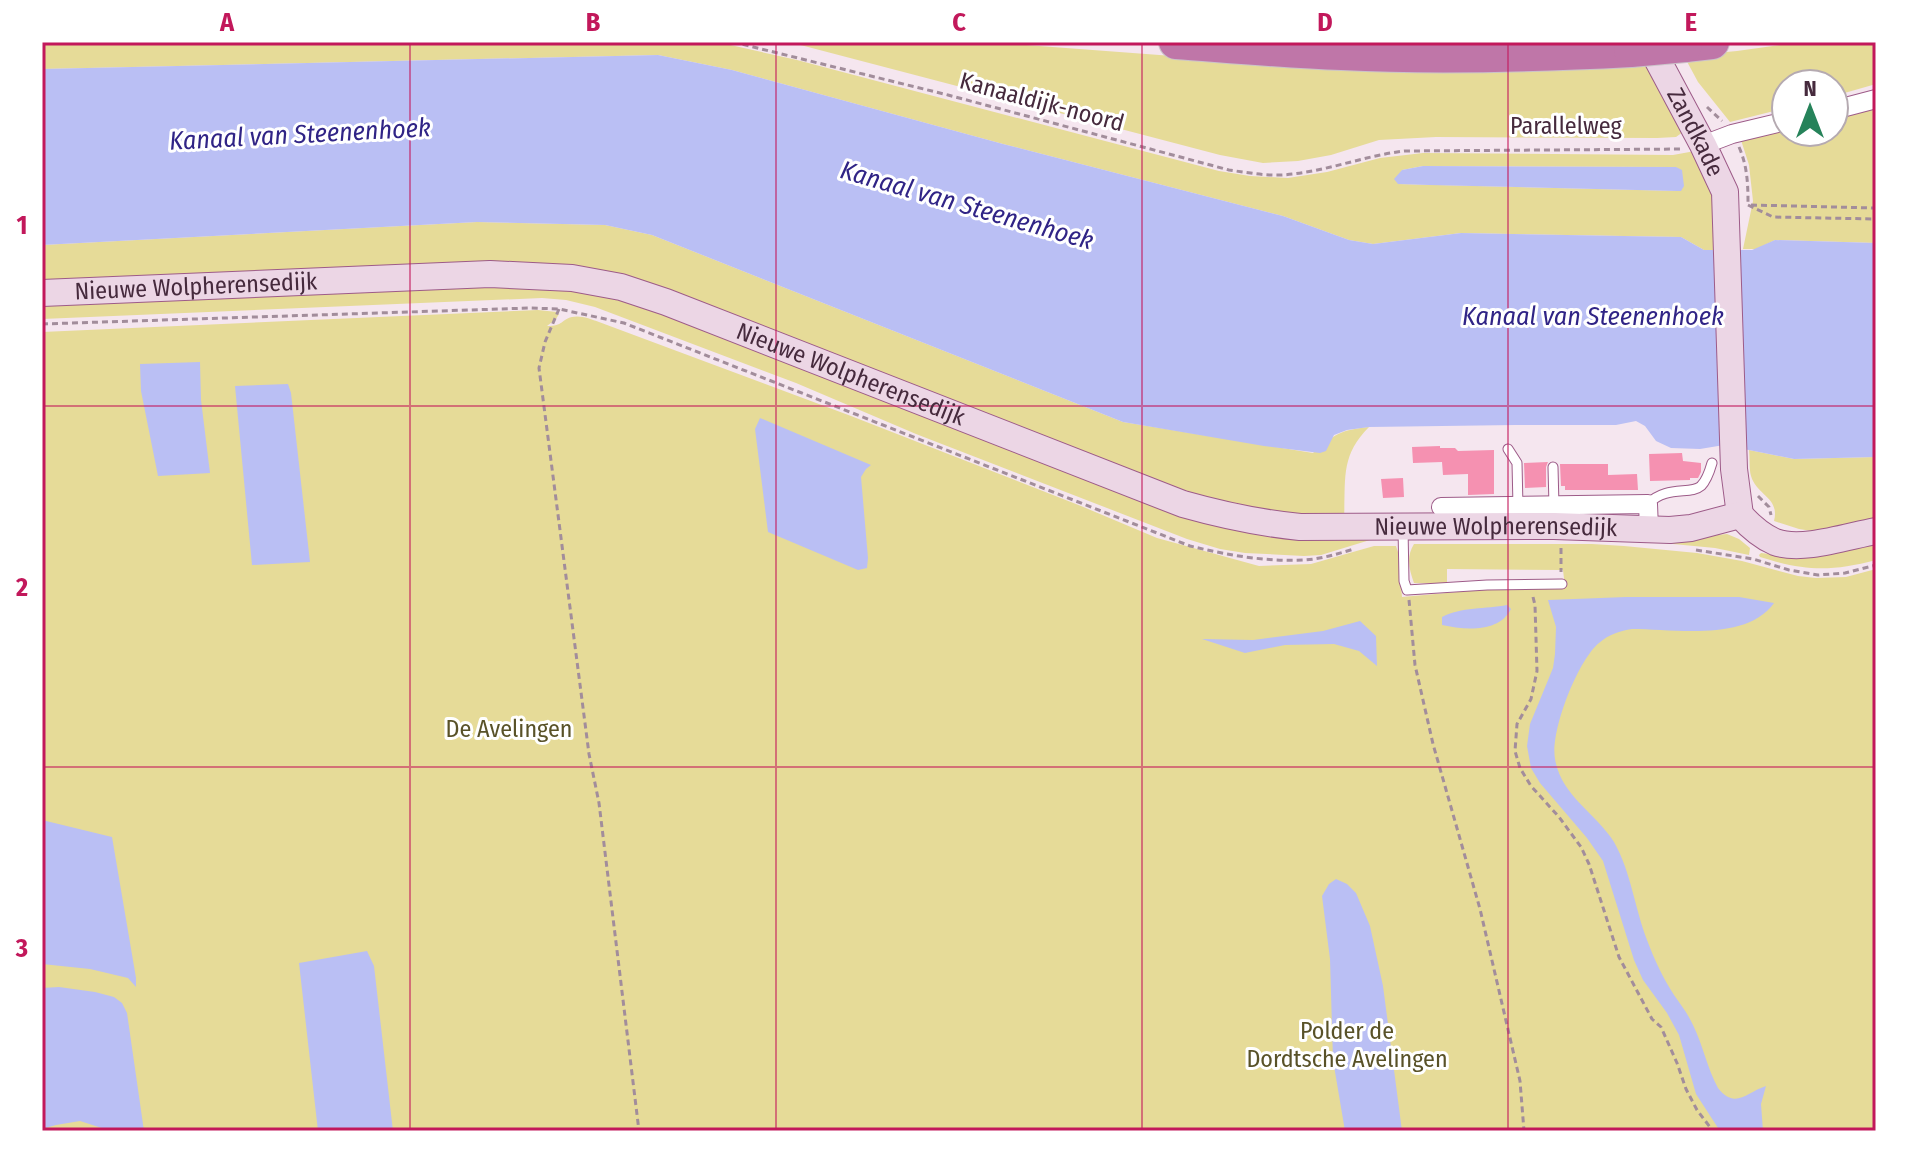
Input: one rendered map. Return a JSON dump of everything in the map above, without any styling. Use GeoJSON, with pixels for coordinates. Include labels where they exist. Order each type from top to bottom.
{"type":"FeatureCollection","features":[{"type":"Feature","properties":{"kind":"highway"},"geometry":{"type":"LineString","coordinates":[[1176,42],[1344,54],[1421,55],[1545,55],[1699,44]]}},
{"type":"Feature","properties":{"kind":"street","name":"Zandkade"},"geometry":{"type":"LineString","coordinates":[[1640,46],[1703,145],[1725,192],[1723,466],[1740,515]]}},
{"type":"Feature","properties":{"kind":"street"},"geometry":{"type":"LineString","coordinates":[[1850,106],[1876,99]]}},
{"type":"Feature","properties":{"kind":"street"},"geometry":{"type":"LineString","coordinates":[[1703,145],[1770,125]]}},
{"type":"Feature","properties":{"kind":"street","name":"Nieuwe Wolpherensedijk"},"geometry":{"type":"LineString","coordinates":[[42,293],[490,274],[572,278],[621,287],[666,302],[1197,508],[1225,516],[1300,527],[1403,526],[1519,516]]}},
{"type":"Feature","properties":{"kind":"street","name":"Nieuwe Wolpherensedijk"},"geometry":{"type":"LineString","coordinates":[[1441,507],[1519,516],[1556,524],[1648,517],[1670,530],[1691,528],[1740,515]]}},
{"type":"Feature","properties":{"kind":"street"},"geometry":{"type":"LineString","coordinates":[[1740,515],[1762,536],[1778,543],[1815,543],[1876,531]]}},
{"type":"Feature","properties":{"kind":"lane"},"geometry":{"type":"LineString","coordinates":[[1508,449],[1517,463],[1519,516]]}},
{"type":"Feature","properties":{"kind":"lane"},"geometry":{"type":"LineString","coordinates":[[1648,517],[1653,499],[1666,493],[1699,488],[1723,466]]}},
{"type":"Feature","properties":{"kind":"lane"},"geometry":{"type":"LineString","coordinates":[[1553,467],[1556,524]]}},
{"type":"Feature","properties":{"kind":"lane"},"geometry":{"type":"LineString","coordinates":[[1403,526],[1404,581],[1407,590],[1562,584]]}},
{"type":"Feature","properties":{"kind":"path","name":"Kanaaldijk-noord"},"geometry":{"type":"LineString","coordinates":[[733,42],[948,95],[1229,170],[1292,175],[1344,164]]}},
{"type":"Feature","properties":{"kind":"path","name":"Zandkade"},"geometry":{"type":"LineString","coordinates":[[1732,134],[1744,158],[1748,205]]}},
{"type":"Feature","properties":{"kind":"path","name":"Parallelweg"},"geometry":{"type":"LineString","coordinates":[[1344,164],[1376,155],[1424,149],[1665,151],[1703,145]]}},
{"type":"Feature","properties":{"kind":"path"},"geometry":{"type":"LineString","coordinates":[[1748,205],[1876,208]]}},
{"type":"Feature","properties":{"kind":"path"},"geometry":{"type":"LineString","coordinates":[[1748,205],[1773,217],[1876,219]]}},
{"type":"Feature","properties":{"kind":"path"},"geometry":{"type":"LineString","coordinates":[[42,324],[559,309],[545,342],[539,368],[589,754],[599,803],[639,1131]]}},
{"type":"Feature","properties":{"kind":"path"},"geometry":{"type":"LineString","coordinates":[[1556,524],[1562,584]]}},
{"type":"Feature","properties":{"kind":"path"},"geometry":{"type":"LineString","coordinates":[[1753,559],[1818,575],[1845,573],[1876,565]]}},
{"type":"Feature","properties":{"kind":"path"},"geometry":{"type":"LineString","coordinates":[[1530,585],[1535,605],[1537,671],[1531,699],[1517,724],[1515,751],[1520,768],[1581,847],[1619,957],[1652,1019],[1661,1027],[1697,1110],[1713,1131]]}},
{"type":"Feature","properties":{"kind":"path"},"geometry":{"type":"LineString","coordinates":[[1407,590],[1415,665],[1433,744],[1484,923],[1520,1081],[1524,1131]]}},
{"type":"Feature","properties":{"kind":"green space"},"geometry":{"type":"Polygon","coordinates":[[[42,42],[717,42],[797,60],[1219,171],[1250,176],[1288,178],[1327,172],[1380,158],[1423,153],[1673,155],[1695,151],[1712,187],[1717,250],[1704,250],[1681,237],[1461,233],[1373,244],[1349,240],[1283,216],[732,70],[658,55],[42,69],[42,42]],[[1423,166],[1402,170],[1398,184],[1680,191],[1676,167],[1423,166]]]}},
{"type":"Feature","properties":{"kind":"green space"},"geometry":{"type":"Polygon","coordinates":[[[789,42],[986,42],[1186,57],[1646,60],[1683,132],[1676,137],[1657,138],[1436,137],[1379,140],[1331,155],[1263,163],[1220,155],[789,42]]]}},
{"type":"Feature","properties":{"kind":"green space"},"geometry":{"type":"Polygon","coordinates":[[[1801,42],[1876,42],[1876,84],[1850,91],[1850,68],[1770,68],[1770,112],[1730,122],[1698,82],[1684,56],[1801,42]]]}},
{"type":"Feature","properties":{"kind":"green space"},"geometry":{"type":"Polygon","coordinates":[[[1876,105],[1876,243],[1775,240],[1757,249],[1743,249],[1753,201],[1749,165],[1741,140],[1770,132],[1770,148],[1850,148],[1850,111],[1876,105]]]}},
{"type":"Feature","properties":{"kind":"green space"},"geometry":{"type":"Polygon","coordinates":[[[477,222],[605,225],[652,235],[1123,422],[1313,453],[1338,434],[1369,427],[1349,458],[1344,518],[1305,518],[1215,505],[564,265],[42,283],[42,245],[477,222]]]}},
{"type":"Feature","properties":{"kind":"green space"},"geometry":{"type":"Polygon","coordinates":[[[518,282],[621,296],[1179,512],[1388,537],[1321,555],[1245,553],[1220,549],[916,434],[796,383],[595,307],[566,300],[542,298],[42,319],[42,300],[518,282]]]}},
{"type":"Feature","properties":{"kind":"green space","name":"De Avelingen"},"geometry":{"type":"Polygon","coordinates":[[[538,310],[559,314],[547,326],[575,317],[593,320],[851,416],[1157,538],[1259,566],[1311,564],[1374,546],[1396,546],[1402,597],[1565,587],[1563,570],[1447,569],[1447,584],[1414,583],[1409,563],[1414,544],[1624,546],[1697,553],[1816,578],[1846,577],[1876,569],[1876,1131],[42,1131],[42,332],[538,310]]]}},
{"type":"Feature","properties":{"kind":"green space"},"geometry":{"type":"Polygon","coordinates":[[[1749,450],[1794,459],[1876,457],[1876,521],[1812,531],[1774,521],[1771,501],[1751,476],[1749,450]]]}},
{"type":"Feature","properties":{"kind":"green space"},"geometry":{"type":"Polygon","coordinates":[[[1727,534],[1750,548],[1749,555],[1660,541],[1727,534]]]}},
{"type":"Feature","properties":{"kind":"green space"},"geometry":{"type":"Polygon","coordinates":[[[1876,540],[1876,560],[1845,567],[1804,567],[1759,555],[1787,556],[1876,540]]]}},
{"type":"Feature","properties":{"kind":"water","name":"Kanaal van Steenenhoek"},"geometry":{"type":"Polygon","coordinates":[[[658,55],[732,70],[1283,216],[1349,240],[1373,244],[1461,233],[1681,237],[1704,250],[1752,250],[1775,240],[1876,243],[1876,457],[1794,459],[1724,445],[1700,449],[1671,448],[1656,441],[1645,426],[1636,421],[1616,425],[1369,427],[1334,435],[1326,451],[1320,453],[1123,422],[652,235],[605,225],[477,222],[42,245],[42,69],[658,55]]]}},
{"type":"Feature","properties":{"kind":"water"},"geometry":{"type":"Polygon","coordinates":[[[1423,166],[1676,167],[1682,170],[1684,186],[1677,191],[1398,184],[1394,179],[1402,170],[1423,166]]]}},
{"type":"Feature","properties":{"kind":"water"},"geometry":{"type":"Polygon","coordinates":[[[200,362],[201,400],[210,473],[158,476],[141,391],[140,364],[200,362]]]}},
{"type":"Feature","properties":{"kind":"water"},"geometry":{"type":"Polygon","coordinates":[[[288,384],[310,562],[252,565],[235,386],[288,384]]]}},
{"type":"Feature","properties":{"kind":"water"},"geometry":{"type":"Polygon","coordinates":[[[760,418],[871,465],[861,477],[867,568],[858,570],[768,532],[755,429],[760,418]]]}},
{"type":"Feature","properties":{"kind":"water"},"geometry":{"type":"Polygon","coordinates":[[[1739,597],[1774,603],[1746,624],[1728,628],[1709,631],[1632,629],[1607,637],[1591,652],[1575,680],[1561,714],[1555,747],[1555,759],[1564,784],[1607,832],[1620,854],[1653,954],[1666,982],[1691,1021],[1718,1088],[1736,1099],[1766,1086],[1761,1104],[1763,1131],[1720,1131],[1696,1094],[1679,1035],[1643,980],[1634,960],[1603,861],[1531,768],[1527,746],[1530,724],[1553,668],[1555,654],[1556,627],[1548,600],[1739,597]]]}},
{"type":"Feature","properties":{"kind":"water"},"geometry":{"type":"Polygon","coordinates":[[[1507,605],[1511,609],[1506,617],[1490,626],[1461,628],[1442,625],[1442,617],[1449,614],[1507,605]]]}},
{"type":"Feature","properties":{"kind":"water"},"geometry":{"type":"Polygon","coordinates":[[[1360,621],[1376,636],[1377,666],[1359,651],[1334,644],[1285,645],[1245,653],[1202,639],[1253,640],[1323,631],[1360,621]]]}},
{"type":"Feature","properties":{"kind":"water"},"geometry":{"type":"Polygon","coordinates":[[[42,820],[112,837],[136,987],[128,978],[90,969],[42,964],[42,820]]]}},
{"type":"Feature","properties":{"kind":"water"},"geometry":{"type":"Polygon","coordinates":[[[1336,879],[1356,893],[1370,926],[1383,986],[1402,1131],[1345,1131],[1333,1060],[1330,959],[1322,896],[1336,879]]]}},
{"type":"Feature","properties":{"kind":"water"},"geometry":{"type":"Polygon","coordinates":[[[367,951],[374,966],[393,1131],[318,1131],[299,963],[367,951]]]}},
{"type":"Feature","properties":{"kind":"water"},"geometry":{"type":"Polygon","coordinates":[[[42,988],[95,992],[114,997],[122,1003],[127,1013],[144,1131],[111,1131],[80,1121],[42,1129],[42,988]]]}},
{"type":"Feature","properties":{"kind":"building"},"geometry":{"type":"Polygon","coordinates":[[[1440,446],[1458,451],[1494,450],[1494,494],[1468,495],[1468,474],[1443,475],[1442,462],[1413,463],[1412,447],[1440,446]]]}},
{"type":"Feature","properties":{"kind":"building"},"geometry":{"type":"Polygon","coordinates":[[[1682,453],[1683,461],[1701,463],[1698,478],[1650,481],[1649,454],[1682,453]]]}},
{"type":"Feature","properties":{"kind":"building"},"geometry":{"type":"Polygon","coordinates":[[[1548,462],[1546,487],[1525,488],[1524,463],[1548,462]]]}},
{"type":"Feature","properties":{"kind":"building"},"geometry":{"type":"Polygon","coordinates":[[[1560,464],[1608,464],[1608,475],[1637,474],[1638,490],[1565,490],[1565,486],[1561,486],[1560,464]]]}},
{"type":"Feature","properties":{"kind":"building"},"geometry":{"type":"Polygon","coordinates":[[[1403,478],[1404,497],[1383,498],[1381,479],[1403,478]]]}},
{"type":"Feature","properties":{"kind":"park label","name":"Polder de Dordtsche Avelingen"},"geometry":{"type":"Point","coordinates":[1347,1045]}}]}
